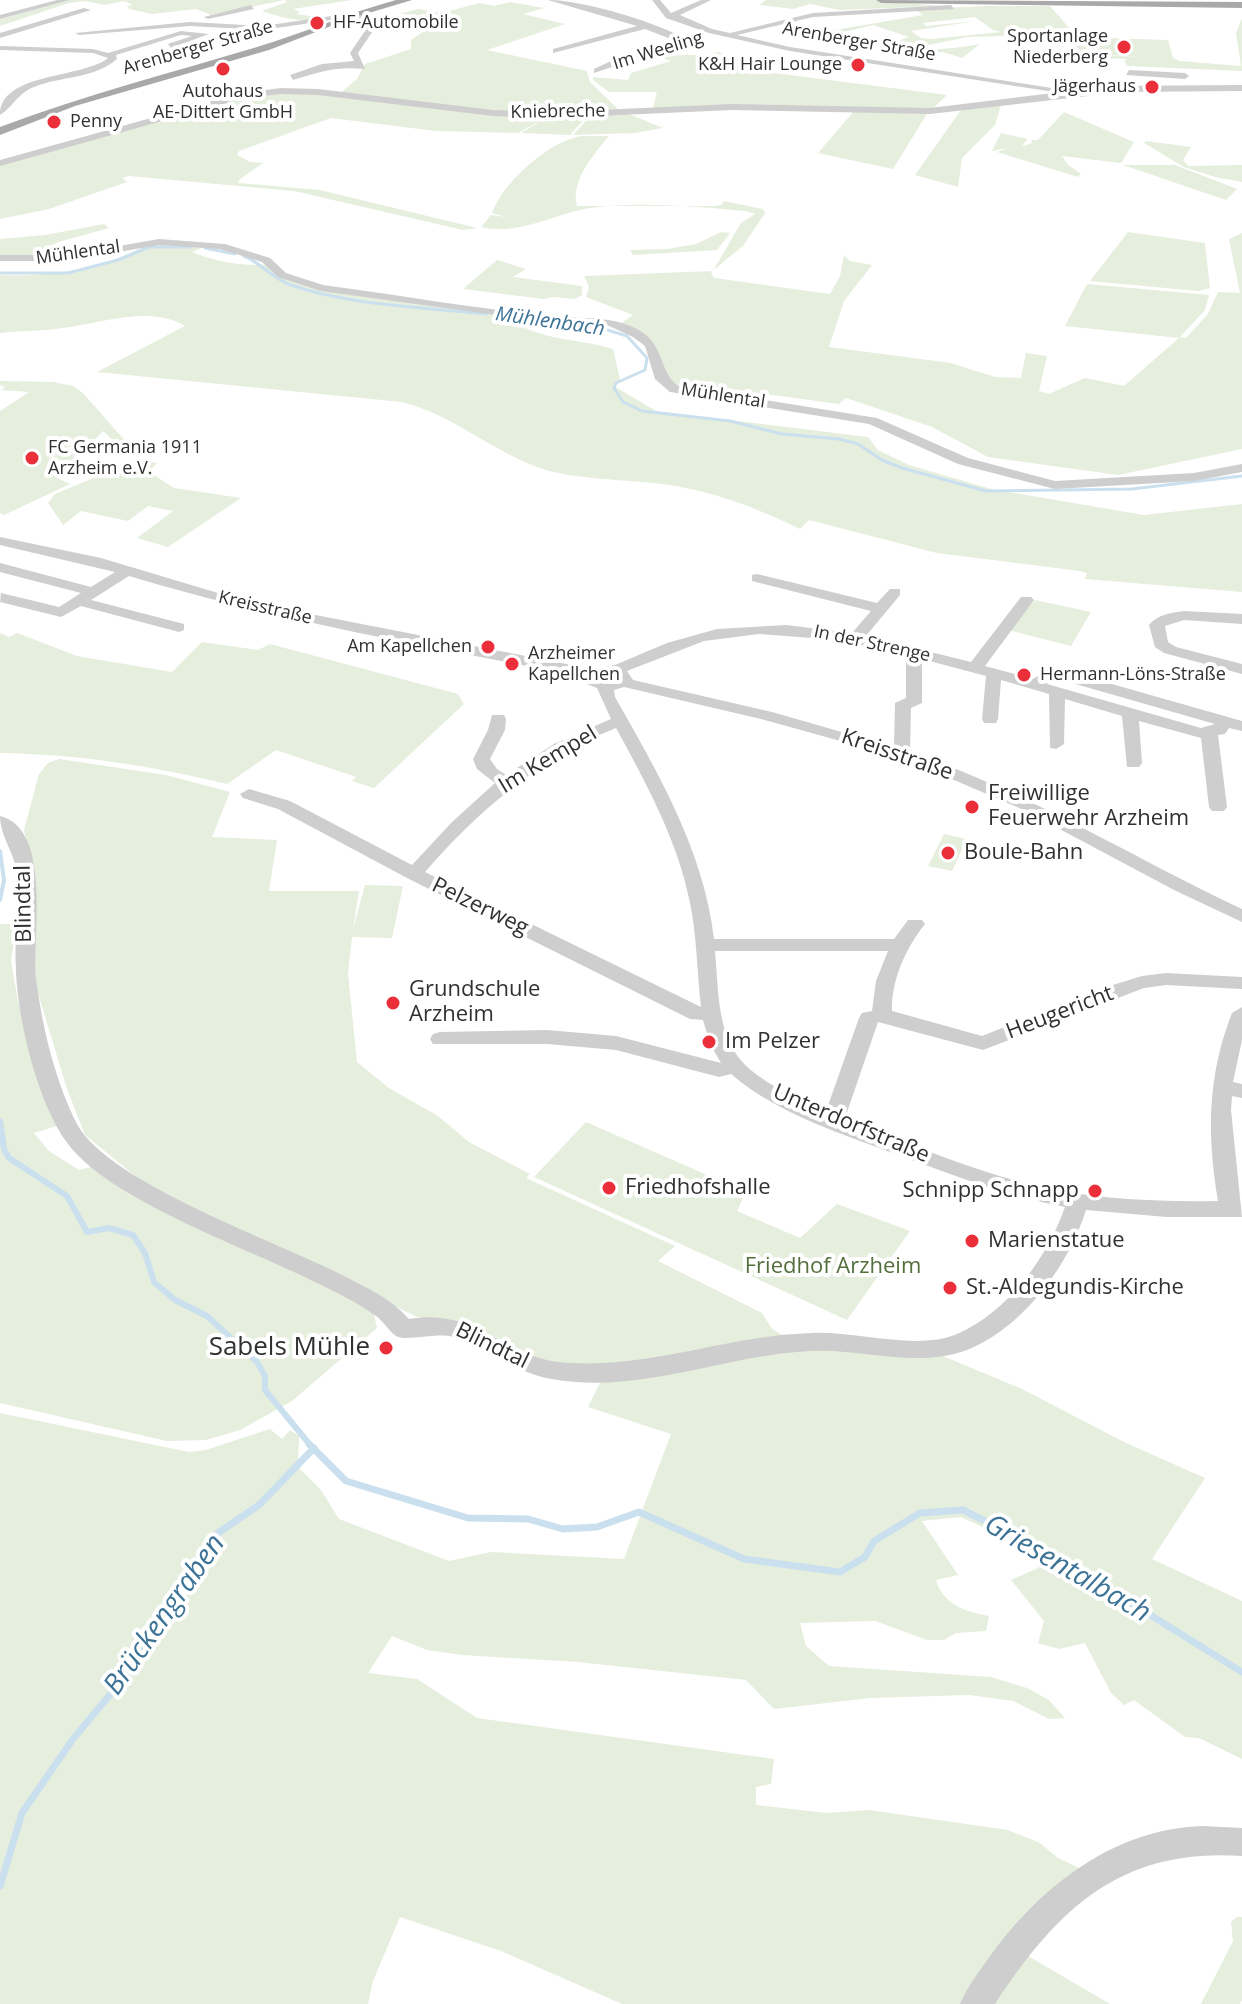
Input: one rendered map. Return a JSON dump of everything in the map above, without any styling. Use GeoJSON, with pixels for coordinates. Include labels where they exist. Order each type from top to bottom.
{"type":"FeatureCollection","features":[{"type":"Feature","properties":{"kind":"main road","name":"Arenberger Straße"},"geometry":{"type":"LineString","coordinates":[[0,131],[77,102],[273,46],[350,15],[407,0]]}},
{"type":"Feature","properties":{"kind":"main road"},"geometry":{"type":"LineString","coordinates":[[879,0],[1242,5]]}},
{"type":"Feature","properties":{"kind":"street"},"geometry":{"type":"LineString","coordinates":[[0,17],[66,0]]}},
{"type":"Feature","properties":{"kind":"street"},"geometry":{"type":"LineString","coordinates":[[552,0],[567,6],[603,12],[685,41]]}},
{"type":"Feature","properties":{"kind":"street"},"geometry":{"type":"LineString","coordinates":[[656,0],[669,16],[675,17],[676,12],[707,0]]}},
{"type":"Feature","properties":{"kind":"street"},"geometry":{"type":"LineString","coordinates":[[731,35],[813,15],[956,3]]}},
{"type":"Feature","properties":{"kind":"street"},"geometry":{"type":"LineString","coordinates":[[190,24],[251,7]]}},
{"type":"Feature","properties":{"kind":"street"},"geometry":{"type":"LineString","coordinates":[[0,36],[87,10]]}},
{"type":"Feature","properties":{"kind":"street"},"geometry":{"type":"LineString","coordinates":[[156,16],[75,34],[190,24],[263,28],[350,15],[366,17],[371,28],[361,38],[354,53],[361,65],[322,67],[293,77]]}},
{"type":"Feature","properties":{"kind":"street","name":"Arenberger Straße"},"geometry":{"type":"LineString","coordinates":[[675,17],[719,33],[802,52],[1032,88],[1242,88]]}},
{"type":"Feature","properties":{"kind":"street"},"geometry":{"type":"LineString","coordinates":[[556,51],[644,27]]}},
{"type":"Feature","properties":{"kind":"street","name":"Im Weeling"},"geometry":{"type":"LineString","coordinates":[[597,71],[629,56],[719,33]]}},
{"type":"Feature","properties":{"kind":"street"},"geometry":{"type":"LineString","coordinates":[[2,46],[111,54],[170,34],[205,34],[171,46]]}},
{"type":"Feature","properties":{"kind":"street"},"geometry":{"type":"LineString","coordinates":[[2,46],[41,40]]}},
{"type":"Feature","properties":{"kind":"street"},"geometry":{"type":"LineString","coordinates":[[0,88],[32,85],[99,67],[113,60],[111,54]]}},
{"type":"Feature","properties":{"kind":"street"},"geometry":{"type":"LineString","coordinates":[[1121,60],[1140,89]]}},
{"type":"Feature","properties":{"kind":"street"},"geometry":{"type":"LineString","coordinates":[[1129,73],[1215,77]]}},
{"type":"Feature","properties":{"kind":"street"},"geometry":{"type":"LineString","coordinates":[[0,112],[14,95],[32,85]]}},
{"type":"Feature","properties":{"kind":"street"},"geometry":{"type":"LineString","coordinates":[[1032,88],[1044,99]]}},
{"type":"Feature","properties":{"kind":"street","name":"Kniebreche"},"geometry":{"type":"LineString","coordinates":[[0,163],[244,95],[281,91],[547,115],[732,107],[907,112],[1123,89]]}},
{"type":"Feature","properties":{"kind":"street","name":"Mühlental"},"geometry":{"type":"LineString","coordinates":[[0,258],[67,258],[159,242],[232,248],[270,262],[285,277],[321,288],[424,304],[617,325],[651,345],[661,379],[674,389],[872,421],[963,461],[1049,485],[1077,486],[1194,477],[1242,468]]}},
{"type":"Feature","properties":{"kind":"street","name":"Kreisstraße"},"geometry":{"type":"LineString","coordinates":[[0,541],[128,570],[224,600],[609,678],[902,753],[1002,793],[1242,916]]}},
{"type":"Feature","properties":{"kind":"street"},"geometry":{"type":"LineString","coordinates":[[0,567],[93,592]]}},
{"type":"Feature","properties":{"kind":"street"},"geometry":{"type":"LineString","coordinates":[[1,598],[61,612],[128,570]]}},
{"type":"Feature","properties":{"kind":"street"},"geometry":{"type":"LineString","coordinates":[[757,578],[882,609]]}},
{"type":"Feature","properties":{"kind":"street"},"geometry":{"type":"LineString","coordinates":[[857,637],[895,592]]}},
{"type":"Feature","properties":{"kind":"street"},"geometry":{"type":"LineString","coordinates":[[975,668],[1026,600]]}},
{"type":"Feature","properties":{"kind":"street"},"geometry":{"type":"LineString","coordinates":[[78,601],[179,627]]}},
{"type":"Feature","properties":{"kind":"street"},"geometry":{"type":"LineString","coordinates":[[1242,619],[1172,617],[1157,625],[1161,644],[1170,650],[1242,669]]}},
{"type":"Feature","properties":{"kind":"street","name":"In der Strenge"},"geometry":{"type":"LineString","coordinates":[[609,678],[675,645],[728,632],[798,629],[857,637],[1209,734],[1234,724]]}},
{"type":"Feature","properties":{"kind":"street"},"geometry":{"type":"LineString","coordinates":[[902,753],[903,703],[914,703],[914,652]]}},
{"type":"Feature","properties":{"kind":"street"},"geometry":{"type":"LineString","coordinates":[[990,719],[994,673]]}},
{"type":"Feature","properties":{"kind":"street","name":"In der Strenge"},"geometry":{"type":"LineString","coordinates":[[1036,685],[1046,676],[1066,676],[1234,724]]}},
{"type":"Feature","properties":{"kind":"street","name":"Unterdorfstraße"},"geometry":{"type":"LineString","coordinates":[[609,678],[620,721],[679,839],[699,900],[708,945],[712,1012],[720,1043],[735,1066],[762,1087],[833,1121],[989,1180],[1041,1195],[1133,1206],[1237,1209]]}},
{"type":"Feature","properties":{"kind":"street"},"geometry":{"type":"LineString","coordinates":[[1056,744],[1057,692]]}},
{"type":"Feature","properties":{"kind":"street"},"geometry":{"type":"LineString","coordinates":[[1130,714],[1133,763]]}},
{"type":"Feature","properties":{"kind":"street"},"geometry":{"type":"LineString","coordinates":[[498,719],[499,727],[480,765],[505,782]]}},
{"type":"Feature","properties":{"kind":"street","name":"Im Kempel"},"geometry":{"type":"LineString","coordinates":[[414,874],[455,825],[505,782],[576,740],[620,721]]}},
{"type":"Feature","properties":{"kind":"street"},"geometry":{"type":"LineString","coordinates":[[1209,734],[1218,807]]}},
{"type":"Feature","properties":{"kind":"street","name":"Pelzerweg"},"geometry":{"type":"LineString","coordinates":[[249,794],[284,805],[414,874],[697,1014],[712,1012]]}},
{"type":"Feature","properties":{"kind":"street","name":"Blindtal"},"geometry":{"type":"LineString","coordinates":[[0,821],[14,830],[23,853],[27,907],[26,978],[49,1081],[74,1138],[110,1169],[152,1196],[292,1259],[392,1314],[404,1329],[428,1324],[451,1325],[469,1332],[512,1358],[540,1368],[575,1372],[618,1371],[814,1341],[918,1350],[939,1348],[977,1334],[1020,1303],[1039,1277],[1078,1200]]}},
{"type":"Feature","properties":{"kind":"street"},"geometry":{"type":"LineString","coordinates":[[833,1121],[869,1018],[882,1015],[879,1004],[905,931],[915,924]]}},
{"type":"Feature","properties":{"kind":"street"},"geometry":{"type":"LineString","coordinates":[[708,945],[900,945]]}},
{"type":"Feature","properties":{"kind":"street","name":"Heugericht"},"geometry":{"type":"LineString","coordinates":[[882,1015],[983,1043],[1142,982],[1166,979],[1242,983]]}},
{"type":"Feature","properties":{"kind":"street"},"geometry":{"type":"LineString","coordinates":[[1237,1209],[1219,1138],[1231,1089],[1231,1038],[1242,1013]]}},
{"type":"Feature","properties":{"kind":"street"},"geometry":{"type":"LineString","coordinates":[[440,1039],[547,1037],[616,1043],[719,1070],[735,1066]]}},
{"type":"Feature","properties":{"kind":"street"},"geometry":{"type":"LineString","coordinates":[[976,2004],[1024,1940],[1065,1898],[1105,1868],[1133,1854],[1164,1844],[1208,1840],[1242,1842]]}},
{"type":"Feature","properties":{"kind":"green space"},"geometry":{"type":"Polygon","coordinates":[[[70,0],[285,0],[211,15],[196,9],[152,14],[129,9],[127,6],[133,5],[124,1],[104,5],[86,1],[69,3],[0,26],[0,19],[70,0]]]}},
{"type":"Feature","properties":{"kind":"green space"},"geometry":{"type":"Polygon","coordinates":[[[285,0],[352,0],[293,9],[300,12],[296,14],[323,18],[314,20],[290,19],[262,11],[287,2],[285,0]]]}},
{"type":"Feature","properties":{"kind":"green space"},"geometry":{"type":"Polygon","coordinates":[[[766,0],[873,0],[940,6],[839,10],[810,4],[793,9],[760,5],[766,0]]]}},
{"type":"Feature","properties":{"kind":"green space"},"geometry":{"type":"Polygon","coordinates":[[[510,2],[544,8],[523,14],[565,24],[487,50],[587,71],[590,82],[618,109],[589,114],[570,135],[521,133],[549,116],[518,133],[436,131],[331,118],[239,151],[237,155],[250,162],[263,163],[238,183],[320,190],[477,228],[463,230],[294,191],[129,176],[122,178],[127,182],[49,209],[0,219],[0,164],[246,96],[282,92],[339,94],[357,79],[365,64],[411,49],[411,40],[434,24],[423,22],[426,19],[399,14],[418,9],[441,13],[480,3],[494,6],[510,2]]]}},
{"type":"Feature","properties":{"kind":"green space"},"geometry":{"type":"Polygon","coordinates":[[[1050,6],[1070,29],[1066,35],[1044,31],[1004,32],[1007,34],[968,37],[918,47],[939,49],[980,44],[962,58],[892,43],[909,37],[873,25],[819,38],[806,35],[923,15],[914,9],[1050,6]],[[975,17],[923,23],[926,26],[976,21],[911,31],[921,38],[931,39],[1001,32],[975,17]]]}},
{"type":"Feature","properties":{"kind":"green space"},"geometry":{"type":"Polygon","coordinates":[[[1242,18],[1242,71],[1127,66],[1124,61],[1127,59],[1083,55],[1155,57],[1079,54],[1075,37],[1168,40],[1173,58],[1180,61],[1241,66],[1236,33],[1242,18]]]}},
{"type":"Feature","properties":{"kind":"green space"},"geometry":{"type":"Polygon","coordinates":[[[717,52],[766,61],[759,64],[768,66],[758,71],[947,95],[931,110],[653,108],[657,92],[609,92],[593,80],[593,77],[628,80],[631,73],[671,61],[661,58],[717,52]]]}},
{"type":"Feature","properties":{"kind":"green space"},"geometry":{"type":"Polygon","coordinates":[[[1001,105],[995,125],[962,158],[958,187],[915,175],[961,110],[1001,105]]]}},
{"type":"Feature","properties":{"kind":"green space"},"geometry":{"type":"Polygon","coordinates":[[[854,111],[928,112],[893,169],[818,153],[854,111]]]}},
{"type":"Feature","properties":{"kind":"green space"},"geometry":{"type":"Polygon","coordinates":[[[624,112],[663,128],[635,133],[573,135],[592,114],[624,112]]]}},
{"type":"Feature","properties":{"kind":"green space"},"geometry":{"type":"Polygon","coordinates":[[[1064,112],[1134,142],[1121,163],[1062,156],[1068,165],[1081,174],[1078,177],[997,152],[1009,148],[992,151],[1001,133],[1028,139],[1021,147],[1032,143],[1031,140],[1038,140],[1064,112]]]}},
{"type":"Feature","properties":{"kind":"green space"},"geometry":{"type":"Polygon","coordinates":[[[582,136],[609,136],[590,159],[580,178],[577,206],[609,206],[576,211],[522,227],[481,227],[491,215],[506,217],[492,213],[506,189],[529,165],[556,146],[582,136]]]}},
{"type":"Feature","properties":{"kind":"green space"},"geometry":{"type":"Polygon","coordinates":[[[1144,143],[1191,147],[1183,160],[1188,166],[1242,165],[1242,182],[1184,167],[1144,143]]]}},
{"type":"Feature","properties":{"kind":"green space"},"geometry":{"type":"Polygon","coordinates":[[[1123,165],[1175,165],[1237,189],[1226,200],[1123,165]]]}},
{"type":"Feature","properties":{"kind":"green space"},"geometry":{"type":"Polygon","coordinates":[[[723,201],[763,209],[765,213],[743,246],[714,270],[741,223],[755,214],[679,206],[716,206],[723,204],[723,201]]]}},
{"type":"Feature","properties":{"kind":"green space"},"geometry":{"type":"Polygon","coordinates":[[[104,224],[109,228],[55,243],[68,252],[97,251],[70,256],[0,256],[0,239],[45,235],[104,224]]]}},
{"type":"Feature","properties":{"kind":"green space"},"geometry":{"type":"Polygon","coordinates":[[[721,232],[730,233],[717,250],[633,255],[630,250],[696,244],[721,232]]]}},
{"type":"Feature","properties":{"kind":"green space"},"geometry":{"type":"Polygon","coordinates":[[[1128,232],[1205,243],[1210,288],[1198,291],[1090,281],[1128,232]]]}},
{"type":"Feature","properties":{"kind":"green space"},"geometry":{"type":"Polygon","coordinates":[[[1242,233],[1242,449],[1118,475],[988,457],[932,427],[846,398],[839,404],[765,394],[761,399],[671,386],[655,345],[620,324],[633,315],[586,297],[589,287],[584,276],[712,271],[714,278],[830,294],[840,276],[844,255],[850,261],[872,265],[844,301],[829,347],[951,363],[995,377],[1021,378],[1026,353],[1047,356],[1039,391],[1049,394],[1085,378],[1124,386],[1179,338],[1065,326],[1087,284],[1209,295],[1205,310],[1180,337],[1186,338],[1208,314],[1218,292],[1240,293],[1229,239],[1242,233]]]}},
{"type":"Feature","properties":{"kind":"green space"},"geometry":{"type":"Polygon","coordinates":[[[162,243],[206,246],[192,252],[221,261],[270,264],[283,278],[311,287],[531,317],[520,325],[542,334],[613,349],[620,379],[614,386],[656,411],[868,437],[878,450],[909,465],[991,489],[1144,515],[1242,504],[1242,592],[1085,579],[1087,573],[1080,571],[937,553],[809,520],[800,529],[751,508],[698,491],[546,470],[439,416],[402,402],[97,372],[185,326],[170,320],[138,316],[56,329],[0,333],[0,275],[82,269],[162,243]]]}},
{"type":"Feature","properties":{"kind":"green space"},"geometry":{"type":"Polygon","coordinates":[[[497,260],[526,269],[513,277],[582,286],[582,295],[575,299],[544,299],[463,289],[497,260]]]}},
{"type":"Feature","properties":{"kind":"green space"},"geometry":{"type":"Polygon","coordinates":[[[0,381],[53,382],[73,386],[83,393],[127,443],[132,458],[103,431],[57,478],[70,484],[4,515],[0,513],[0,411],[29,392],[1,390],[5,387],[0,385],[0,381]]]}},
{"type":"Feature","properties":{"kind":"green space"},"geometry":{"type":"Polygon","coordinates":[[[137,460],[157,463],[149,472],[174,488],[241,498],[168,547],[137,538],[173,511],[148,506],[128,521],[81,511],[63,525],[48,503],[55,494],[137,460]]]}},
{"type":"Feature","properties":{"kind":"green space"},"geometry":{"type":"Polygon","coordinates":[[[1035,600],[1091,612],[1071,646],[1008,630],[1035,600]]]}},
{"type":"Feature","properties":{"kind":"green space"},"geometry":{"type":"Polygon","coordinates":[[[0,633],[9,637],[17,633],[77,656],[172,672],[202,642],[258,650],[270,644],[458,694],[464,704],[374,788],[352,781],[356,777],[276,750],[227,784],[115,762],[0,753],[0,633]]]}},
{"type":"Feature","properties":{"kind":"green space"},"geometry":{"type":"Polygon","coordinates":[[[59,759],[166,775],[230,792],[212,837],[277,840],[269,891],[359,891],[353,929],[365,885],[403,886],[392,938],[352,937],[348,974],[357,1062],[389,1088],[438,1116],[469,1142],[530,1174],[526,1178],[675,1246],[658,1261],[762,1313],[772,1329],[789,1339],[646,1363],[554,1367],[505,1348],[470,1323],[417,1317],[150,1188],[85,1135],[67,1089],[34,980],[29,853],[24,830],[39,774],[48,763],[59,759]]]}},
{"type":"Feature","properties":{"kind":"green space"},"geometry":{"type":"Polygon","coordinates":[[[944,834],[967,839],[952,871],[928,866],[944,834]]]}},
{"type":"Feature","properties":{"kind":"green space"},"geometry":{"type":"Polygon","coordinates":[[[0,924],[17,924],[11,960],[18,1002],[60,1125],[34,1133],[49,1151],[79,1170],[95,1166],[373,1310],[377,1328],[292,1401],[240,1430],[206,1440],[167,1441],[0,1403],[0,924]]]}},
{"type":"Feature","properties":{"kind":"green space","name":"Friedhof Arzheim"},"geometry":{"type":"Polygon","coordinates":[[[586,1122],[746,1192],[737,1211],[800,1238],[837,1204],[910,1231],[847,1320],[534,1177],[586,1122]]]}},
{"type":"Feature","properties":{"kind":"green space"},"geometry":{"type":"Polygon","coordinates":[[[811,1344],[938,1354],[1022,1389],[1124,1442],[1205,1478],[1152,1559],[1242,1601],[1242,1759],[1199,1738],[1185,1737],[1134,1700],[1124,1705],[1111,1693],[1085,1643],[1059,1649],[1038,1643],[1044,1621],[1011,1580],[1038,1568],[1033,1551],[961,1517],[922,1521],[958,1575],[936,1580],[939,1588],[956,1606],[989,1616],[986,1631],[956,1633],[944,1640],[927,1640],[875,1621],[800,1623],[806,1646],[829,1666],[991,1677],[1027,1688],[1049,1700],[1065,1718],[1049,1719],[1013,1701],[969,1695],[870,1698],[774,1709],[746,1680],[578,1662],[462,1655],[427,1650],[392,1636],[368,1673],[417,1679],[477,1718],[774,1759],[771,1784],[756,1787],[756,1805],[827,1813],[869,1810],[1008,1830],[1040,1843],[1058,1858],[1085,1871],[965,2004],[622,2004],[501,1951],[400,1917],[373,1981],[368,2004],[0,2004],[0,1413],[189,1452],[206,1450],[270,1429],[282,1439],[290,1430],[299,1436],[298,1467],[321,1490],[339,1519],[449,1561],[491,1552],[624,1559],[671,1434],[588,1407],[603,1377],[811,1344]]]}},
{"type":"Feature","properties":{"kind":"green space"},"geometry":{"type":"Polygon","coordinates":[[[1242,1917],[1242,2000],[1240,2004],[1201,2004],[1233,1941],[1231,1922],[1242,1917]]]}},
{"type":"Feature","properties":{"kind":"green space"},"geometry":{"type":"Polygon","coordinates":[[[1023,1953],[1110,2004],[986,2004],[1023,1953]]]}},
{"type":"Feature","properties":{"kind":"waterway","name":"Mühlenbach"},"geometry":{"type":"LineString","coordinates":[[0,273],[68,273],[118,260],[149,247],[191,247]]}},
{"type":"Feature","properties":{"kind":"waterway","name":"Mühlenbach"},"geometry":{"type":"LineString","coordinates":[[205,248],[235,254]]}},
{"type":"Feature","properties":{"kind":"waterway","name":"Mühlenbach"},"geometry":{"type":"LineString","coordinates":[[244,256],[285,282],[315,292],[387,305],[486,314]]}},
{"type":"Feature","properties":{"kind":"waterway","name":"Mühlenbach"},"geometry":{"type":"LineString","coordinates":[[520,318],[573,324]]}},
{"type":"Feature","properties":{"kind":"waterway","name":"Mühlenbach"},"geometry":{"type":"LineString","coordinates":[[591,325],[627,336],[647,358],[645,370],[616,383],[614,388],[623,402],[642,411],[730,421],[782,434],[839,439],[858,444],[882,460],[902,468],[986,491],[1132,489],[1242,476]]}},
{"type":"Feature","properties":{"kind":"waterway","name":"Griesentalbach"},"geometry":{"type":"LineString","coordinates":[[0,851],[4,880],[0,900]]}},
{"type":"Feature","properties":{"kind":"waterway","name":"Griesentalbach"},"geometry":{"type":"LineString","coordinates":[[0,1121],[4,1149],[9,1158],[67,1196],[87,1232],[109,1228],[133,1235],[145,1253],[154,1282],[175,1300],[207,1316],[257,1362],[265,1376],[265,1390],[311,1446]]}},
{"type":"Feature","properties":{"kind":"waterway","name":"Brückengraben"},"geometry":{"type":"LineString","coordinates":[[0,1886],[22,1813],[73,1739],[139,1660],[185,1576],[218,1533],[259,1505],[314,1449]]}},
{"type":"Feature","properties":{"kind":"waterway","name":"Griesentalbach"},"geometry":{"type":"LineString","coordinates":[[314,1449],[346,1481],[468,1518],[528,1519],[563,1529],[597,1527],[639,1512],[744,1559],[840,1572],[865,1557],[874,1541],[920,1513],[963,1510],[1057,1557],[1242,1672]]}},
{"type":"Feature","properties":{"kind":"place","name":"HF-Automobile"},"geometry":{"type":"Point","coordinates":[317,23]}},
{"type":"Feature","properties":{"kind":"place","name":"Sportanlage Niederberg"},"geometry":{"type":"Point","coordinates":[1124,47]}},
{"type":"Feature","properties":{"kind":"place","name":"K&H Hair Lounge"},"geometry":{"type":"Point","coordinates":[858,65]}},
{"type":"Feature","properties":{"kind":"place","name":"Autohaus AE-Dittert GmbH"},"geometry":{"type":"Point","coordinates":[223,69]}},
{"type":"Feature","properties":{"kind":"place","name":"Jägerhaus"},"geometry":{"type":"Point","coordinates":[1152,87]}},
{"type":"Feature","properties":{"kind":"place","name":"Penny"},"geometry":{"type":"Point","coordinates":[54,122]}},
{"type":"Feature","properties":{"kind":"place","name":"FC Germania 1911 Arzheim e.V."},"geometry":{"type":"Point","coordinates":[32,458]}},
{"type":"Feature","properties":{"kind":"place","name":"Am Kapellchen"},"geometry":{"type":"Point","coordinates":[488,647]}},
{"type":"Feature","properties":{"kind":"place","name":"Arzheimer Kapellchen"},"geometry":{"type":"Point","coordinates":[512,664]}},
{"type":"Feature","properties":{"kind":"place","name":"Hermann-Löns-Straße"},"geometry":{"type":"Point","coordinates":[1024,675]}},
{"type":"Feature","properties":{"kind":"place","name":"Freiwillige Feuerwehr Arzheim"},"geometry":{"type":"Point","coordinates":[972,807]}},
{"type":"Feature","properties":{"kind":"place","name":"Boule-Bahn"},"geometry":{"type":"Point","coordinates":[948,853]}},
{"type":"Feature","properties":{"kind":"place","name":"Grundschule Arzheim"},"geometry":{"type":"Point","coordinates":[393,1003]}},
{"type":"Feature","properties":{"kind":"place","name":"Im Pelzer"},"geometry":{"type":"Point","coordinates":[709,1042]}},
{"type":"Feature","properties":{"kind":"place","name":"Friedhofshalle"},"geometry":{"type":"Point","coordinates":[609,1188]}},
{"type":"Feature","properties":{"kind":"place","name":"Schnipp Schnapp"},"geometry":{"type":"Point","coordinates":[1095,1191]}},
{"type":"Feature","properties":{"kind":"place","name":"Marienstatue"},"geometry":{"type":"Point","coordinates":[972,1241]}},
{"type":"Feature","properties":{"kind":"place","name":"St.-Aldegundis-Kirche"},"geometry":{"type":"Point","coordinates":[950,1288]}},
{"type":"Feature","properties":{"kind":"place","name":"Sabels Mühle"},"geometry":{"type":"Point","coordinates":[386,1348]}}]}
